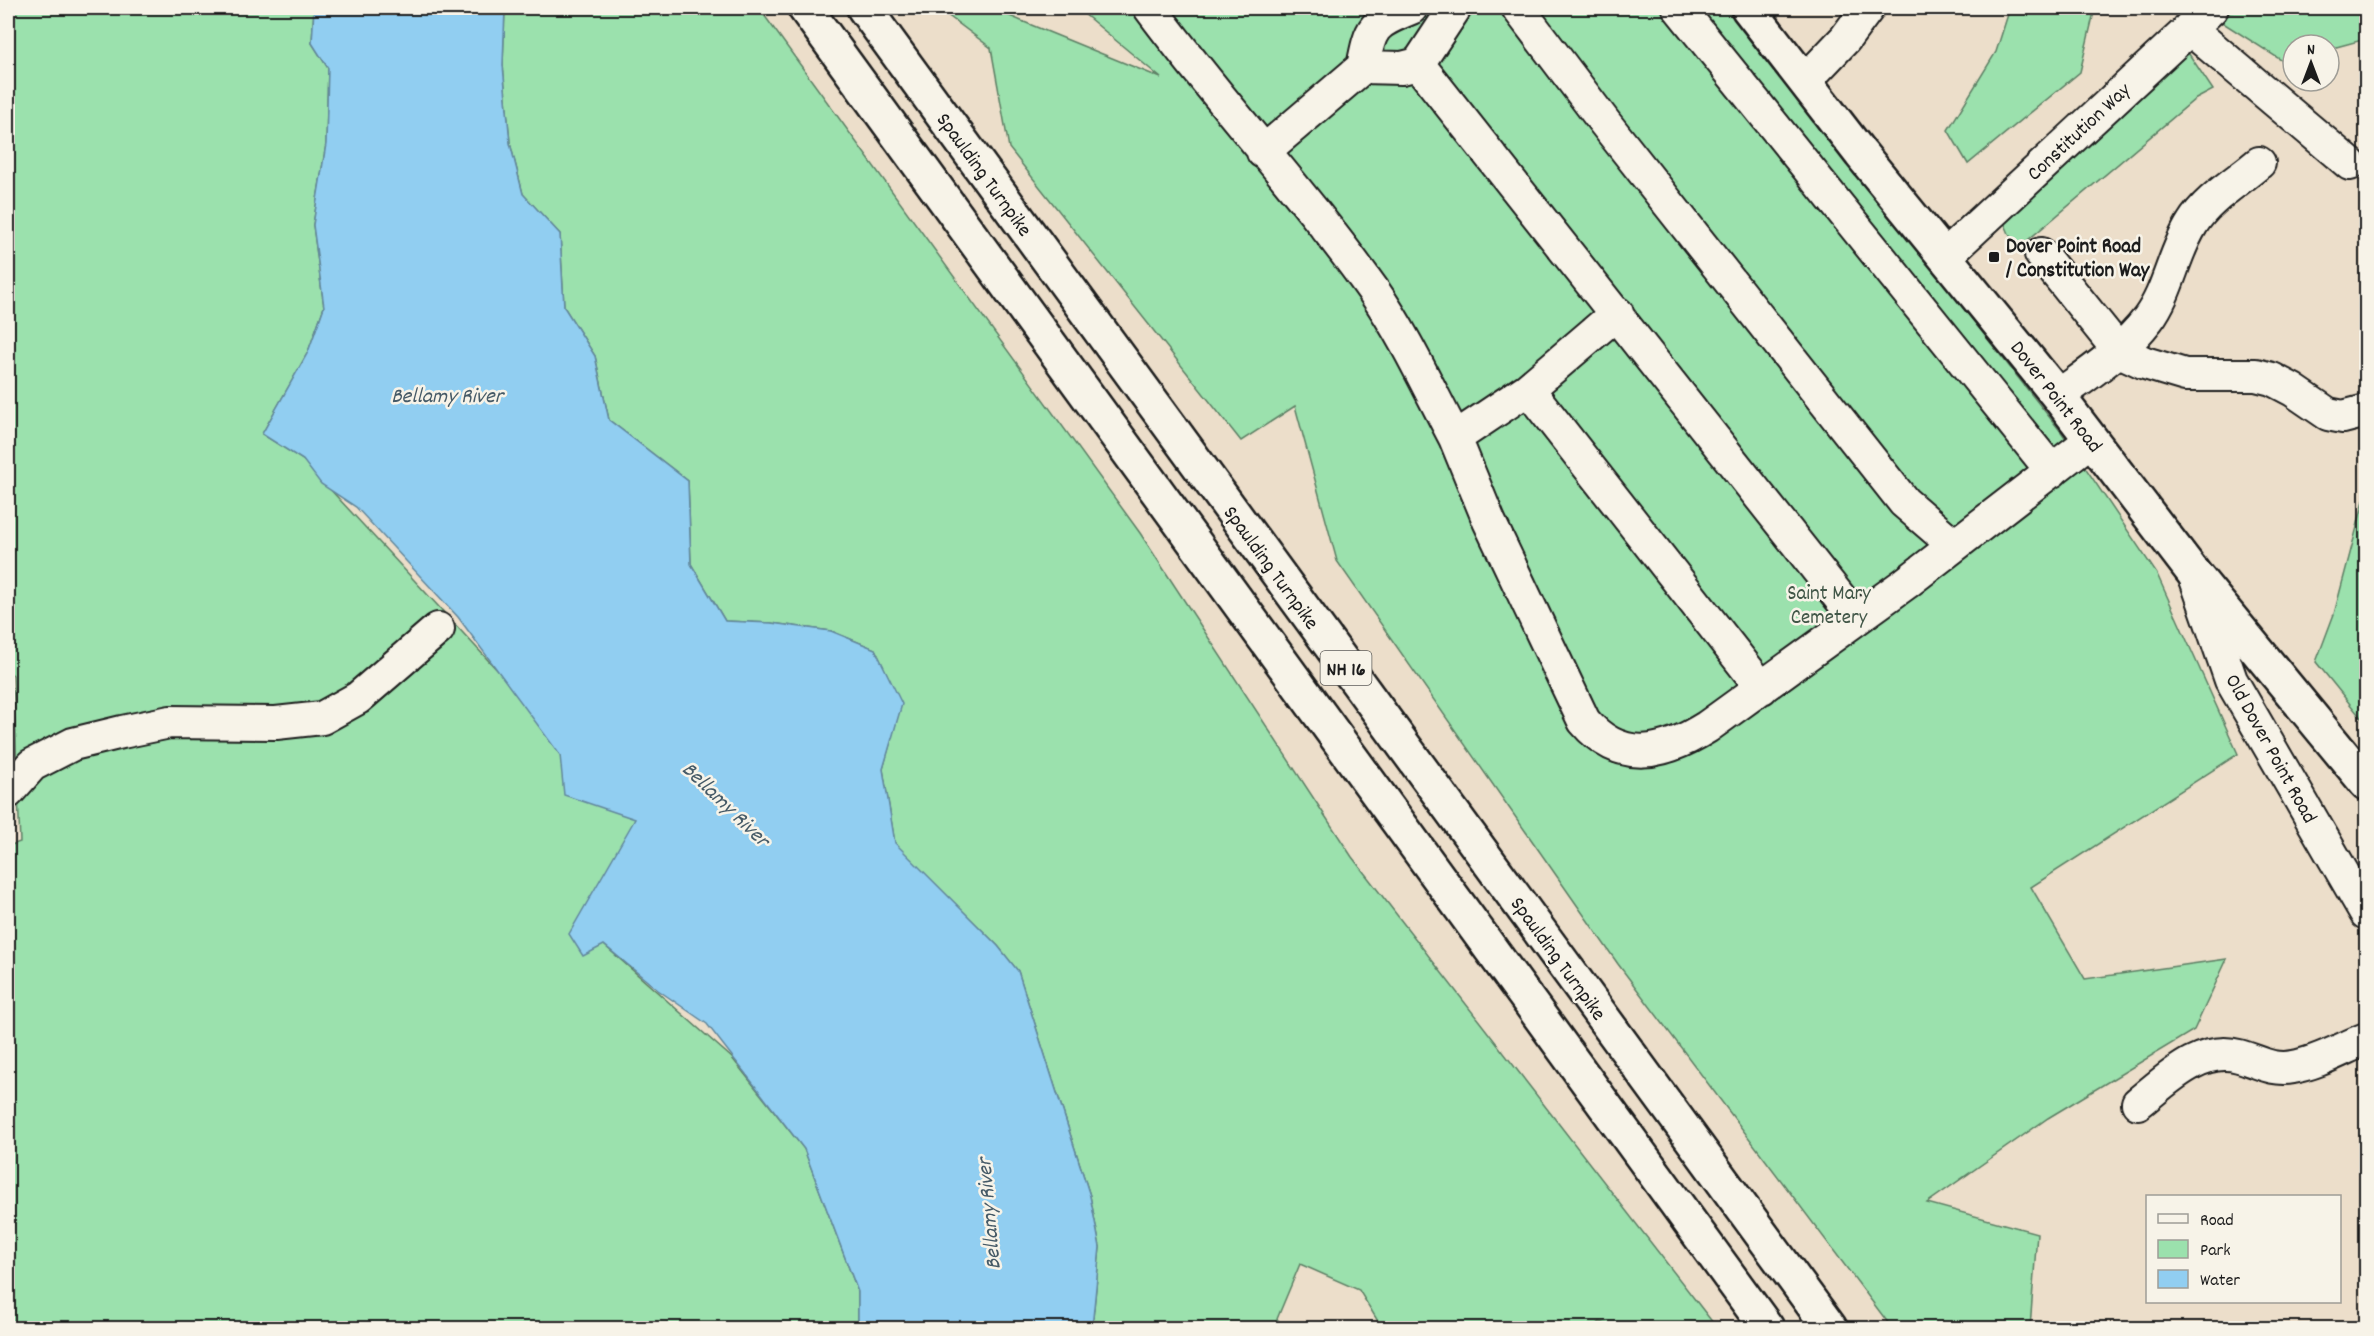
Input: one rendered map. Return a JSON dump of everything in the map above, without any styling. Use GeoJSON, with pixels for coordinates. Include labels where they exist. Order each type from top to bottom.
{"type":"FeatureCollection","features":[{"type":"Feature","properties":{"kind":"main road","name":"NH 16"},"geometry":{"type":"LineString","coordinates":[[805,8],[1767,1329]]}},
{"type":"Feature","properties":{"kind":"main road","name":"Spaulding Turnpike"},"geometry":{"type":"LineString","coordinates":[[864,8],[1830,1329]]}},
{"type":"Feature","properties":{"kind":"main road","name":"Dover Point Road"},"geometry":{"type":"LineString","coordinates":[[1748,8],[2058,396],[2194,575],[2367,783]]}},
{"type":"Feature","properties":{"kind":"street"},"geometry":{"type":"LineString","coordinates":[[1150,8],[1374,292],[1415,360],[1455,438],[1489,521],[1522,585],[1584,721],[1596,735],[1613,745],[1635,752],[1658,750],[1681,744],[1762,688],[1855,617],[1906,583],[2091,440]]}},
{"type":"Feature","properties":{"kind":"street"},"geometry":{"type":"LineString","coordinates":[[1263,152],[1363,67],[1370,36],[1367,16],[1411,8]]}},
{"type":"Feature","properties":{"kind":"street"},"geometry":{"type":"LineString","coordinates":[[1363,67],[1402,68],[1418,64],[1455,8]]}},
{"type":"Feature","properties":{"kind":"street"},"geometry":{"type":"LineString","coordinates":[[1518,8],[1612,133],[1904,502],[1954,545]]}},
{"type":"Feature","properties":{"kind":"street"},"geometry":{"type":"LineString","coordinates":[[1679,8],[2052,471]]}},
{"type":"Feature","properties":{"kind":"street"},"geometry":{"type":"LineString","coordinates":[[1805,81],[1845,39],[1868,8]]}},
{"type":"Feature","properties":{"kind":"street","name":"Constitution Way"},"geometry":{"type":"LineString","coordinates":[[1945,256],[2212,8]]}},
{"type":"Feature","properties":{"kind":"street"},"geometry":{"type":"LineString","coordinates":[[2189,28],[2350,164]]}},
{"type":"Feature","properties":{"kind":"street"},"geometry":{"type":"LineString","coordinates":[[1418,64],[1855,617]]}},
{"type":"Feature","properties":{"kind":"street"},"geometry":{"type":"LineString","coordinates":[[2058,396],[2119,351],[2148,319],[2162,294],[2191,226],[2202,210],[2259,163]]}},
{"type":"Feature","properties":{"kind":"street"},"geometry":{"type":"LineString","coordinates":[[2041,254],[2119,351],[2164,371],[2185,375],[2238,373],[2272,380],[2328,414],[2343,417],[2367,411]]}},
{"type":"Feature","properties":{"kind":"street"},"geometry":{"type":"LineString","coordinates":[[1455,438],[1528,389],[1617,314]]}},
{"type":"Feature","properties":{"kind":"street"},"geometry":{"type":"LineString","coordinates":[[1528,389],[1762,688]]}},
{"type":"Feature","properties":{"kind":"street","name":"Old Dover Point Road"},"geometry":{"type":"LineString","coordinates":[[2194,575],[2231,680],[2367,913]]}},
{"type":"Feature","properties":{"kind":"street"},"geometry":{"type":"LineString","coordinates":[[8,792],[32,765],[73,744],[122,732],[170,722],[276,723],[322,718],[358,698],[438,630]]}},
{"type":"Feature","properties":{"kind":"street"},"geometry":{"type":"LineString","coordinates":[[2138,1103],[2179,1071],[2214,1055],[2242,1056],[2272,1068],[2292,1068],[2367,1039]]}},
{"type":"Feature","properties":{"kind":"green space"},"geometry":{"type":"Polygon","coordinates":[[[8,8],[314,8],[312,43],[328,68],[326,144],[313,225],[324,307],[308,352],[262,434],[303,460],[635,819],[604,945],[732,1058],[804,1149],[858,1292],[858,1328],[8,1328],[8,846],[20,842],[13,675],[8,671],[8,8]]]}},
{"type":"Feature","properties":{"kind":"green space"},"geometry":{"type":"Polygon","coordinates":[[[505,8],[759,8],[1140,533],[1352,857],[1717,1328],[1619,1328],[1600,1322],[1592,1328],[1382,1328],[1359,1290],[1300,1264],[1277,1319],[1285,1328],[1092,1328],[1100,1247],[1090,1196],[1018,971],[998,946],[895,844],[883,769],[901,704],[875,649],[831,631],[771,623],[725,621],[691,564],[688,481],[609,420],[595,356],[564,307],[560,234],[523,194],[510,143],[503,65],[505,8]]]}},
{"type":"Feature","properties":{"kind":"green space","name":"Saint Mary Cemetery"},"geometry":{"type":"Polygon","coordinates":[[[938,8],[1004,8],[1007,15],[1161,78],[1077,8],[1726,8],[2062,433],[2157,574],[2238,754],[2031,887],[2085,979],[2227,959],[2194,1030],[2048,1118],[1927,1203],[2037,1233],[2030,1328],[1892,1328],[1618,964],[1337,561],[1295,406],[1241,441],[1009,148],[991,48],[938,8]]]}},
{"type":"Feature","properties":{"kind":"green space"},"geometry":{"type":"Polygon","coordinates":[[[2010,8],[2095,8],[2080,72],[1968,164],[1948,130],[1996,52],[2010,8]]]}},
{"type":"Feature","properties":{"kind":"green space"},"geometry":{"type":"Polygon","coordinates":[[[2238,8],[2366,8],[2366,39],[2341,46],[2341,33],[2281,33],[2281,60],[2217,19],[2238,8]]]}},
{"type":"Feature","properties":{"kind":"green space"},"geometry":{"type":"Polygon","coordinates":[[[2185,48],[2213,90],[2194,100],[2016,250],[2004,222],[2185,48]]]}},
{"type":"Feature","properties":{"kind":"green space"},"geometry":{"type":"Polygon","coordinates":[[[2366,493],[2366,724],[2316,662],[2334,614],[2366,493]]]}},
{"type":"Feature","properties":{"kind":"water","name":"Bellamy River"},"geometry":{"type":"Polygon","coordinates":[[[314,8],[505,8],[503,65],[510,143],[523,194],[560,234],[564,307],[595,356],[609,420],[688,481],[691,564],[725,621],[771,623],[831,631],[875,649],[902,704],[883,769],[895,843],[998,946],[1018,971],[1090,1196],[1100,1247],[1092,1328],[858,1328],[858,1292],[804,1149],[707,1024],[658,990],[604,945],[583,956],[569,934],[635,819],[564,795],[560,755],[458,617],[356,507],[321,484],[303,460],[262,434],[308,352],[324,307],[313,225],[326,144],[328,68],[312,43],[314,8]]]}},
{"type":"Feature","properties":{"kind":"place","name":"Dover Point Road / Constitution Way"},"geometry":{"type":"Point","coordinates":[1994,257]}}]}
